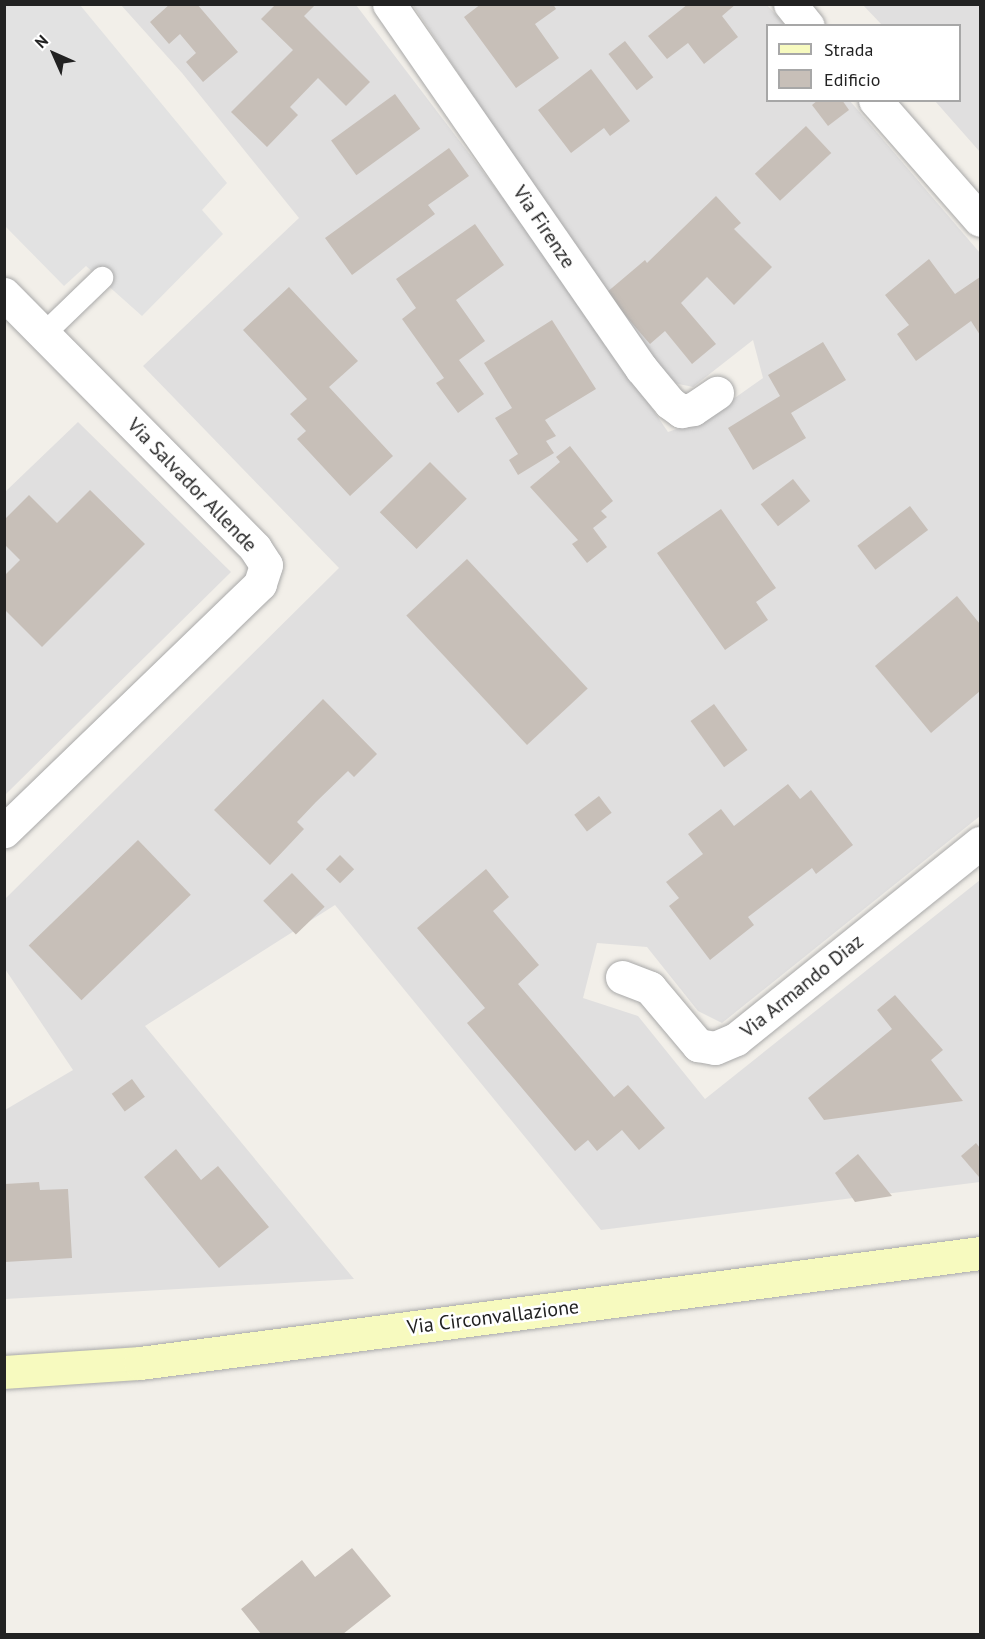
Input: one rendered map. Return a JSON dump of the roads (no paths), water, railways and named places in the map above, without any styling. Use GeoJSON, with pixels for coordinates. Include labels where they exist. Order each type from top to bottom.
{"type":"FeatureCollection","features":[{"type":"Feature","properties":{"kind":"main road","name":"Via Circonvallazione"},"geometry":{"type":"LineString","coordinates":[[4,1372],[140,1363],[981,1253]]}},
{"type":"Feature","properties":{"kind":"street","name":"Via Firenze"},"geometry":{"type":"LineString","coordinates":[[389,4],[670,403],[681,411],[693,409],[717,393]]}},
{"type":"Feature","properties":{"kind":"street"},"geometry":{"type":"LineString","coordinates":[[790,4],[806,24]]}},
{"type":"Feature","properties":{"kind":"street"},"geometry":{"type":"LineString","coordinates":[[877,102],[981,220]]}},
{"type":"Feature","properties":{"kind":"street","name":"Via Salvador Allende"},"geometry":{"type":"LineString","coordinates":[[4,294],[255,548],[266,565],[260,584],[4,831]]}},
{"type":"Feature","properties":{"kind":"street","name":"Via Armando Diaz"},"geometry":{"type":"LineString","coordinates":[[622,977],[650,988],[698,1045],[716,1048],[736,1039],[981,843]]}},
{"type":"Feature","properties":{"kind":"lane"},"geometry":{"type":"LineString","coordinates":[[44,334],[102,278]]}}]}
